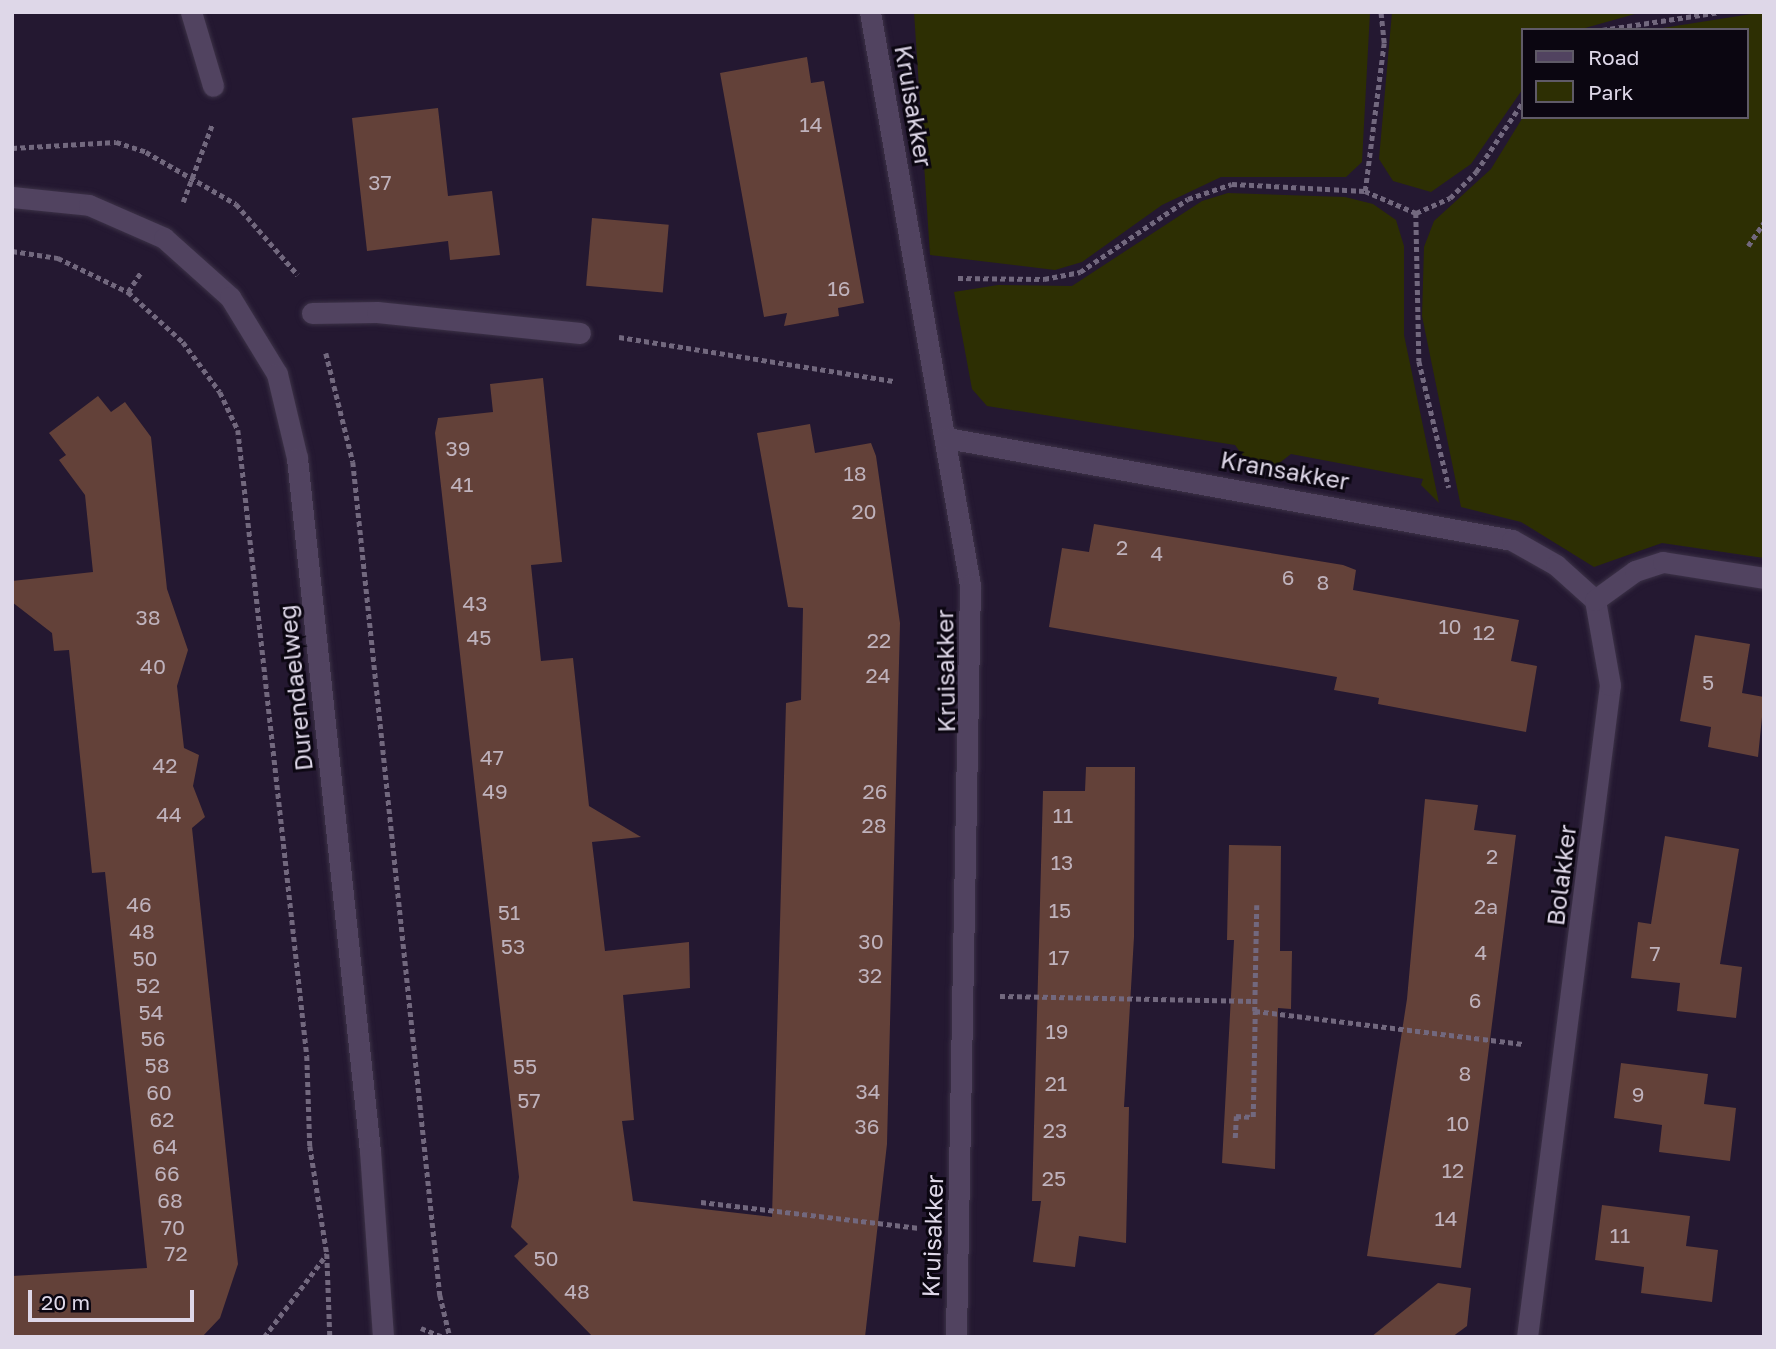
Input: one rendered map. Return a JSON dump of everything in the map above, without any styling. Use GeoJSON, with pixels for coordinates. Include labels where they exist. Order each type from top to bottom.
{"type":"FeatureCollection","features":[{"type":"Feature","properties":{"kind":"street"},"geometry":{"type":"LineString","coordinates":[[191,12],[213,86]]}},
{"type":"Feature","properties":{"kind":"street","name":"Kruisakker"},"geometry":{"type":"LineString","coordinates":[[870,12],[947,438],[972,643],[967,995],[956,1337]]}},
{"type":"Feature","properties":{"kind":"street","name":"Durendaelweg"},"geometry":{"type":"LineString","coordinates":[[12,197],[89,205],[164,238],[193,257],[258,334],[276,374],[297,458],[370,1150],[383,1337]]}},
{"type":"Feature","properties":{"kind":"street"},"geometry":{"type":"LineString","coordinates":[[312,313],[377,312],[580,333]]}},
{"type":"Feature","properties":{"kind":"street","name":"Kransakker"},"geometry":{"type":"LineString","coordinates":[[947,438],[1458,527],[1513,540],[1595,600]]}},
{"type":"Feature","properties":{"kind":"street"},"geometry":{"type":"LineString","coordinates":[[1595,600],[1635,571],[1663,562],[1764,578]]}},
{"type":"Feature","properties":{"kind":"street","name":"Bolakker"},"geometry":{"type":"LineString","coordinates":[[1527,1337],[1610,685],[1595,600]]}},
{"type":"Feature","properties":{"kind":"path"},"geometry":{"type":"LineString","coordinates":[[1366,191],[1384,43],[1381,12]]}},
{"type":"Feature","properties":{"kind":"path"},"geometry":{"type":"LineString","coordinates":[[1615,28],[1720,12]]}},
{"type":"Feature","properties":{"kind":"path"},"geometry":{"type":"LineString","coordinates":[[164,238],[197,178],[212,125],[213,86]]}},
{"type":"Feature","properties":{"kind":"path"},"geometry":{"type":"LineString","coordinates":[[919,283],[1080,272],[1188,199],[1231,184],[1366,191],[1416,213],[1450,198],[1476,172],[1520,106]]}},
{"type":"Feature","properties":{"kind":"path"},"geometry":{"type":"LineString","coordinates":[[1416,213],[1419,360],[1458,527]]}},
{"type":"Feature","properties":{"kind":"path"},"geometry":{"type":"LineString","coordinates":[[1748,246],[1764,222]]}},
{"type":"Feature","properties":{"kind":"path","name":"Durendaelweg"},"geometry":{"type":"LineString","coordinates":[[12,251],[58,258],[128,292],[183,342],[238,430],[307,1056],[310,1146],[327,1254],[330,1337]]}},
{"type":"Feature","properties":{"kind":"path"},"geometry":{"type":"LineString","coordinates":[[580,333],[696,345],[938,390]]}},
{"type":"Feature","properties":{"kind":"path"},"geometry":{"type":"LineString","coordinates":[[1235,1138],[1236,1116],[1253,1117],[1257,905]]}},
{"type":"Feature","properties":{"kind":"path"},"geometry":{"type":"LineString","coordinates":[[967,995],[1255,1001]]}},
{"type":"Feature","properties":{"kind":"path"},"geometry":{"type":"LineString","coordinates":[[1255,1011],[1565,1049]]}},
{"type":"Feature","properties":{"kind":"path"},"geometry":{"type":"LineString","coordinates":[[701,1202],[958,1229]]}},
{"type":"Feature","properties":{"kind":"path"},"geometry":{"type":"LineString","coordinates":[[264,1337],[327,1254]]}},
{"type":"Feature","properties":{"kind":"green space"},"geometry":{"type":"Polygon","coordinates":[[[914,12],[1370,12],[1362,162],[1346,177],[1221,177],[1162,205],[1082,262],[1055,270],[930,255],[914,12]]]}},
{"type":"Feature","properties":{"kind":"green space"},"geometry":{"type":"Polygon","coordinates":[[[1392,12],[1642,12],[1585,28],[1520,28],[1520,93],[1471,164],[1431,192],[1393,181],[1379,159],[1392,12]]]}},
{"type":"Feature","properties":{"kind":"green space"},"geometry":{"type":"Polygon","coordinates":[[[1764,12],[1764,558],[1662,543],[1594,567],[1521,522],[1461,507],[1422,316],[1424,247],[1434,221],[1491,169],[1522,119],[1748,119],[1748,28],[1663,28],[1764,12]]]}},
{"type":"Feature","properties":{"kind":"green space"},"geometry":{"type":"Polygon","coordinates":[[[1228,193],[1345,197],[1373,204],[1396,220],[1404,246],[1404,335],[1439,503],[1421,485],[1423,479],[1291,454],[1274,467],[1248,463],[1235,445],[987,406],[972,389],[954,292],[998,285],[1072,286],[1202,201],[1228,193]]]}},
{"type":"Feature","properties":{"kind":"building"},"geometry":{"type":"Polygon","coordinates":[[[807,57],[811,83],[824,81],[864,303],[838,308],[839,316],[784,326],[787,313],[764,317],[720,73],[807,57]]]}},
{"type":"Feature","properties":{"kind":"building"},"geometry":{"type":"Polygon","coordinates":[[[438,108],[448,196],[492,191],[500,255],[450,260],[448,241],[367,251],[352,118],[438,108]]]}},
{"type":"Feature","properties":{"kind":"building"},"geometry":{"type":"Polygon","coordinates":[[[592,218],[669,225],[663,292],[586,286],[592,218]]]}},
{"type":"Feature","properties":{"kind":"building"},"geometry":{"type":"Polygon","coordinates":[[[543,378],[562,562],[531,565],[541,661],[573,658],[589,806],[641,837],[592,842],[605,951],[689,942],[690,988],[623,995],[634,1120],[622,1121],[633,1201],[772,1217],[786,703],[801,700],[803,608],[788,607],[757,433],[810,424],[815,453],[871,443],[876,456],[900,623],[887,1144],[865,1337],[593,1337],[514,1256],[528,1244],[511,1227],[519,1177],[435,433],[438,418],[493,412],[490,384],[543,378]]]}},
{"type":"Feature","properties":{"kind":"building"},"geometry":{"type":"Polygon","coordinates":[[[98,396],[111,412],[125,402],[151,437],[167,589],[188,650],[177,686],[184,748],[199,755],[193,786],[205,817],[192,828],[238,1264],[220,1318],[202,1337],[12,1337],[12,1276],[147,1268],[105,872],[92,873],[69,650],[54,651],[52,633],[12,602],[12,581],[93,572],[85,495],[59,460],[66,455],[49,433],[98,396]]]}},
{"type":"Feature","properties":{"kind":"building"},"geometry":{"type":"Polygon","coordinates":[[[1094,524],[1343,565],[1356,570],[1353,590],[1519,620],[1511,661],[1537,666],[1526,732],[1378,704],[1379,698],[1334,690],[1337,677],[1049,627],[1062,548],[1089,552],[1094,524]]]}},
{"type":"Feature","properties":{"kind":"building"},"geometry":{"type":"Polygon","coordinates":[[[1695,635],[1750,644],[1742,693],[1764,697],[1758,757],[1708,747],[1711,727],[1680,721],[1695,635]]]}},
{"type":"Feature","properties":{"kind":"building"},"geometry":{"type":"Polygon","coordinates":[[[1086,767],[1135,767],[1134,937],[1124,1107],[1129,1107],[1126,1243],[1079,1236],[1075,1267],[1033,1262],[1041,1201],[1032,1201],[1043,791],[1085,791],[1086,767]]]}},
{"type":"Feature","properties":{"kind":"building"},"geometry":{"type":"Polygon","coordinates":[[[1425,799],[1478,805],[1474,830],[1516,835],[1461,1268],[1367,1256],[1407,999],[1425,799]]]}},
{"type":"Feature","properties":{"kind":"building"},"geometry":{"type":"Polygon","coordinates":[[[1665,836],[1739,849],[1720,964],[1742,967],[1736,1018],[1677,1011],[1680,983],[1631,978],[1638,922],[1651,924],[1665,836]]]}},
{"type":"Feature","properties":{"kind":"building"},"geometry":{"type":"Polygon","coordinates":[[[1229,845],[1281,846],[1280,951],[1292,951],[1291,1009],[1278,1008],[1275,1169],[1222,1163],[1234,940],[1227,940],[1229,845]]]}},
{"type":"Feature","properties":{"kind":"building"},"geometry":{"type":"Polygon","coordinates":[[[1621,1063],[1708,1074],[1704,1104],[1736,1108],[1730,1161],[1659,1152],[1662,1125],[1614,1118],[1621,1063]]]}},
{"type":"Feature","properties":{"kind":"building"},"geometry":{"type":"Polygon","coordinates":[[[1602,1205],[1690,1216],[1686,1246],[1718,1250],[1712,1302],[1641,1293],[1644,1267],[1595,1260],[1602,1205]]]}},
{"type":"Feature","properties":{"kind":"building"},"geometry":{"type":"Polygon","coordinates":[[[1438,1283],[1471,1288],[1467,1326],[1452,1337],[1371,1337],[1438,1283]]]}}]}
